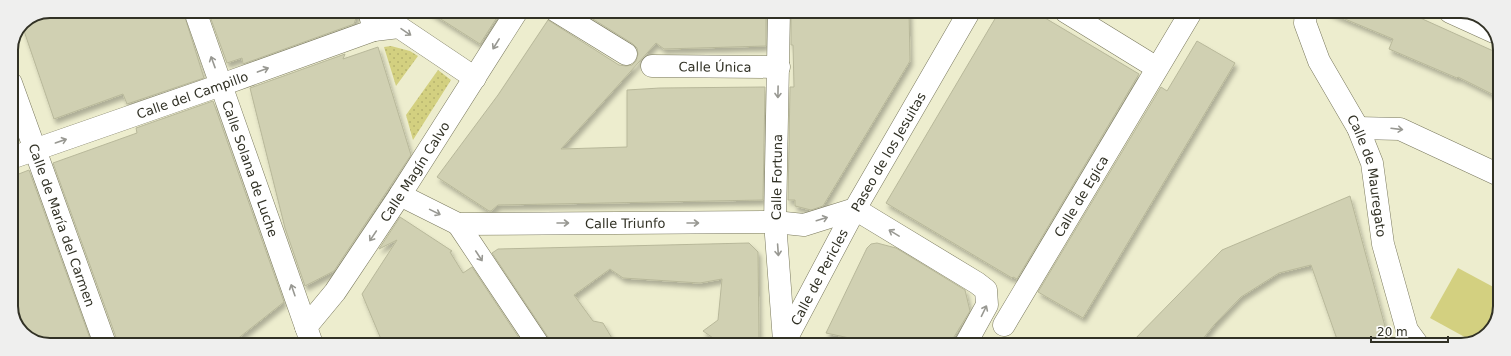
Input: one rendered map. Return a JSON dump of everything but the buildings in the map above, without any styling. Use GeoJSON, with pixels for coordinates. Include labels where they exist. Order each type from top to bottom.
{"type":"FeatureCollection","features":[{"type":"Feature","properties":{"kind":"street","name":"Calle Solana de Luche"},"geometry":{"type":"LineString","coordinates":[[197,18],[309,336]]}},
{"type":"Feature","properties":{"kind":"street","name":"Calle Magín Calvo"},"geometry":{"type":"LineString","coordinates":[[309,336],[335,292],[400,195],[513,18]]}},
{"type":"Feature","properties":{"kind":"street"},"geometry":{"type":"LineString","coordinates":[[567,18],[626,54]]}},
{"type":"Feature","properties":{"kind":"street","name":"Calle Fortuna"},"geometry":{"type":"LineString","coordinates":[[779,18],[775,222],[786,338]]}},
{"type":"Feature","properties":{"kind":"street","name":"Paseo de los Jesuitas"},"geometry":{"type":"LineString","coordinates":[[963,18],[855,209],[977,282],[986,290],[987,305],[969,338]]}},
{"type":"Feature","properties":{"kind":"street"},"geometry":{"type":"LineString","coordinates":[[1076,18],[1157,68]]}},
{"type":"Feature","properties":{"kind":"street","name":"Calle de Egica"},"geometry":{"type":"LineString","coordinates":[[1004,325],[1187,18]]}},
{"type":"Feature","properties":{"kind":"street","name":"Calle de Mauregato"},"geometry":{"type":"LineString","coordinates":[[1305,18],[1305,23],[1319,61],[1358,128],[1372,163],[1383,244],[1407,330],[1413,338]]}},
{"type":"Feature","properties":{"kind":"street"},"geometry":{"type":"LineString","coordinates":[[1464,19],[1482,26]]}},
{"type":"Feature","properties":{"kind":"street","name":"Calle del Campillo"},"geometry":{"type":"LineString","coordinates":[[18,156],[221,85],[372,21],[399,27],[475,78]]}},
{"type":"Feature","properties":{"kind":"street","name":"Calle Única"},"geometry":{"type":"LineString","coordinates":[[652,66],[779,66]]}},
{"type":"Feature","properties":{"kind":"street","name":"Calle de María del Carmen"},"geometry":{"type":"LineString","coordinates":[[18,103],[103,338]]}},
{"type":"Feature","properties":{"kind":"street"},"geometry":{"type":"LineString","coordinates":[[1358,128],[1400,129],[1493,172]]}},
{"type":"Feature","properties":{"kind":"street","name":"Calle Triunfo"},"geometry":{"type":"LineString","coordinates":[[400,195],[458,224],[775,222],[804,225],[855,209]]}},
{"type":"Feature","properties":{"kind":"street","name":"Calle de Pericles"},"geometry":{"type":"LineString","coordinates":[[790,338],[855,209]]}},
{"type":"Feature","properties":{"kind":"street"},"geometry":{"type":"LineString","coordinates":[[458,224],[534,338]]}},
{"type":"Feature","properties":{"kind":"shaded area"},"geometry":{"type":"Polygon","coordinates":[[[391,46],[410,51],[418,56],[396,86],[384,47],[391,46]]]}},
{"type":"Feature","properties":{"kind":"shaded area"},"geometry":{"type":"Polygon","coordinates":[[[438,70],[451,80],[413,140],[406,115],[438,70]]]}},
{"type":"Feature","properties":{"kind":"shaded area"},"geometry":{"type":"Polygon","coordinates":[[[1458,268],[1493,287],[1493,306],[1491,318],[1488,324],[1477,334],[1466,338],[1430,318],[1458,268]]]}}]}
